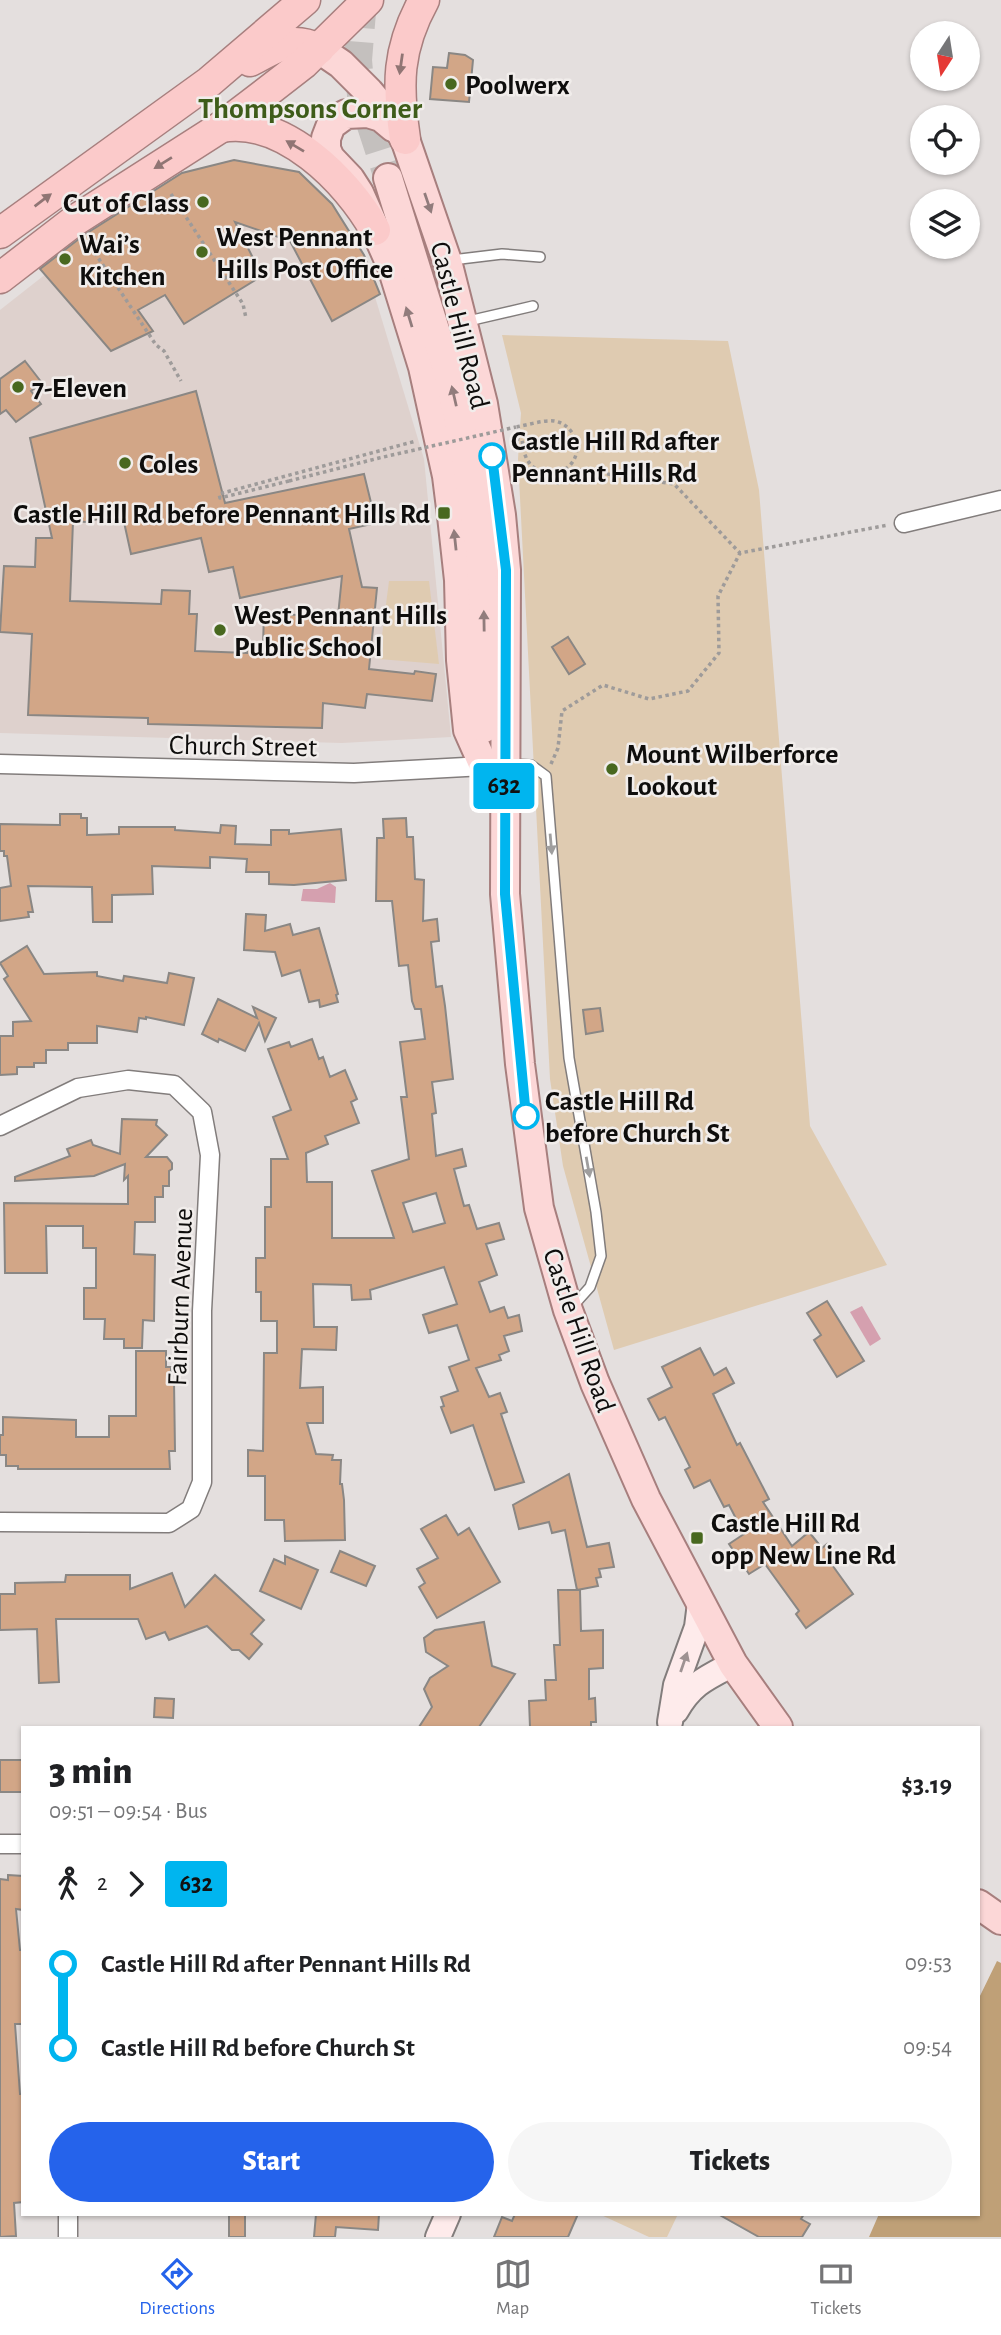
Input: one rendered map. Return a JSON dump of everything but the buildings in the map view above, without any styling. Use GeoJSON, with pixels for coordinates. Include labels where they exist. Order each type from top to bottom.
{"type":"FeatureCollection","features":[{"type":"Feature","properties":{"kind":"highway"},"geometry":{"type":"LineString","coordinates":[[0,233],[209,82],[305,0]]}},
{"type":"Feature","properties":{"kind":"highway"},"geometry":{"type":"LineString","coordinates":[[0,278],[74,221],[221,127],[319,49],[368,0]]}},
{"type":"Feature","properties":{"kind":"highway"},"geometry":{"type":"LineString","coordinates":[[405,139],[401,106],[401,60],[413,20],[424,0]]}},
{"type":"Feature","properties":{"kind":"highway"},"geometry":{"type":"LineString","coordinates":[[209,82],[290,42],[303,42],[319,49]]}},
{"type":"Feature","properties":{"kind":"highway"},"geometry":{"type":"LineString","coordinates":[[221,127],[255,127],[300,148],[339,181],[364,212],[374,230]]}},
{"type":"Feature","properties":{"kind":"main road","name":"Castle Hill Road"},"geometry":{"type":"LineString","coordinates":[[319,49],[341,64],[369,92],[405,139],[447,261],[463,322],[483,404],[506,570],[507,640],[494,765]]}},
{"type":"Feature","properties":{"kind":"main road"},"geometry":{"type":"LineString","coordinates":[[405,139],[381,117],[362,112],[340,117],[328,131],[327,153],[350,179],[393,267],[411,324],[447,476],[459,580],[461,660],[468,730],[494,765]]}},
{"type":"Feature","properties":{"kind":"main road","name":"Castle Hill Road"},"geometry":{"type":"LineString","coordinates":[[388,178],[448,372],[473,495],[483,586],[505,894],[528,1136],[540,1208],[568,1310],[595,1383],[646,1499],[733,1664],[777,1726]]}},
{"type":"Feature","properties":{"kind":"main road"},"geometry":{"type":"LineString","coordinates":[[669,1725],[676,1685],[697,1627],[700,1603]]}},
{"type":"Feature","properties":{"kind":"main road"},"geometry":{"type":"LineString","coordinates":[[669,1725],[690,1690],[702,1680],[733,1664]]}},
{"type":"Feature","properties":{"kind":"main road"},"geometry":{"type":"LineString","coordinates":[[980,1905],[1001,1920]]}},
{"type":"Feature","properties":{"kind":"main road"},"geometry":{"type":"LineString","coordinates":[[438,2237],[447,2216]]}},
{"type":"Feature","properties":{"kind":"street"},"geometry":{"type":"LineString","coordinates":[[904,523],[1001,500]]}},
{"type":"Feature","properties":{"kind":"street","name":"Church Street"},"geometry":{"type":"LineString","coordinates":[[0,764],[354,773],[494,765]]}},
{"type":"Feature","properties":{"kind":"street","name":"Fairburn Avenue"},"geometry":{"type":"LineString","coordinates":[[0,1125],[78,1088],[128,1080],[174,1085],[202,1112],[211,1155],[202,1311],[202,1482],[191,1509],[169,1523],[0,1522]]}},
{"type":"Feature","properties":{"kind":"street"},"geometry":{"type":"LineString","coordinates":[[0,1844],[21,1844]]}},
{"type":"Feature","properties":{"kind":"street"},"geometry":{"type":"LineString","coordinates":[[68,2216],[68,2237]]}},
{"type":"Feature","properties":{"kind":"lane"},"geometry":{"type":"LineString","coordinates":[[447,261],[502,254],[540,257]]}},
{"type":"Feature","properties":{"kind":"lane"},"geometry":{"type":"LineString","coordinates":[[463,322],[533,306]]}},
{"type":"Feature","properties":{"kind":"lane"},"geometry":{"type":"LineString","coordinates":[[494,765],[531,765],[546,776],[569,1058],[601,1256],[590,1287],[568,1310]]}},
{"type":"Feature","properties":{"kind":"path"},"geometry":{"type":"LineString","coordinates":[[171,194],[243,304],[246,318]]}},
{"type":"Feature","properties":{"kind":"path"},"geometry":{"type":"LineString","coordinates":[[84,237],[156,345],[164,351],[181,381]]}},
{"type":"Feature","properties":{"kind":"path"},"geometry":{"type":"LineString","coordinates":[[422,440],[219,494],[220,498],[379,458],[547,421],[560,423],[571,431],[577,445],[575,456],[571,464],[563,470],[541,472],[528,462],[519,440]]}},
{"type":"Feature","properties":{"kind":"path"},"geometry":{"type":"LineString","coordinates":[[492,456],[560,484],[582,470],[674,484],[740,553]]}},
{"type":"Feature","properties":{"kind":"path"},"geometry":{"type":"LineString","coordinates":[[740,553],[904,523]]}},
{"type":"Feature","properties":{"kind":"path"},"geometry":{"type":"LineString","coordinates":[[546,776],[558,748],[562,711],[603,685],[649,699],[688,691],[719,653],[718,596],[740,553]]}},
{"type":"Feature","properties":{"kind":"shaded area"},"geometry":{"type":"Polygon","coordinates":[[[284,175],[328,200],[366,267],[424,459],[451,737],[342,743],[0,733],[0,310],[165,188],[284,175]]]}},
{"type":"Feature","properties":{"kind":"shaded area"},"geometry":{"type":"Polygon","coordinates":[[[502,335],[728,341],[759,490],[810,1126],[887,1265],[614,1350],[563,1166],[550,1079],[518,459],[521,413],[502,335]]]}},
{"type":"Feature","properties":{"kind":"shaded area"},"geometry":{"type":"Polygon","coordinates":[[[389,581],[429,581],[439,664],[379,659],[389,581]]]}},
{"type":"Feature","properties":{"kind":"shaded area"},"geometry":{"type":"Polygon","coordinates":[[[330,883],[336,887],[335,903],[301,901],[303,889],[317,889],[330,883]]]}},
{"type":"Feature","properties":{"kind":"shaded area"},"geometry":{"type":"Polygon","coordinates":[[[862,1306],[881,1339],[870,1346],[850,1312],[862,1306]]]}},
{"type":"Feature","properties":{"kind":"shaded area"},"geometry":{"type":"Polygon","coordinates":[[[997,1961],[1001,1963],[1001,2237],[869,2237],[878,2216],[980,2216],[980,1996],[997,1961]]]}},
{"type":"Feature","properties":{"kind":"shaded area"},"geometry":{"type":"Polygon","coordinates":[[[603,2216],[677,2216],[667,2237],[649,2237],[603,2216]]]}},
{"type":"Feature","properties":{"kind":"tunnel"},"geometry":{"type":"LineString","coordinates":[[363,0],[358,60],[361,95],[388,178]]}},
{"type":"Feature","properties":{"kind":"bus line","name":"632"},"geometry":{"type":"LineString","coordinates":[[492,456],[506,570],[505,894],[526,1116]]}},
{"type":"Feature","properties":{"kind":"place","name":"Poolwerx"},"geometry":{"type":"Point","coordinates":[451,84]}},
{"type":"Feature","properties":{"kind":"place","name":"Cut of Class"},"geometry":{"type":"Point","coordinates":[203,202]}},
{"type":"Feature","properties":{"kind":"place","name":"West Pennant Hills Post Office"},"geometry":{"type":"Point","coordinates":[202,252]}},
{"type":"Feature","properties":{"kind":"place","name":"Wai’s Kitchen"},"geometry":{"type":"Point","coordinates":[65,259]}},
{"type":"Feature","properties":{"kind":"place","name":"7-Eleven"},"geometry":{"type":"Point","coordinates":[18,387]}},
{"type":"Feature","properties":{"kind":"place","name":"Castle Hill Rd after Pennant Hills Rd"},"geometry":{"type":"Point","coordinates":[492,456]}},
{"type":"Feature","properties":{"kind":"place","name":"Coles"},"geometry":{"type":"Point","coordinates":[125,463]}},
{"type":"Feature","properties":{"kind":"place","name":"Castle Hill Rd before Pennant Hills Rd"},"geometry":{"type":"Point","coordinates":[444,513]}},
{"type":"Feature","properties":{"kind":"place","name":"West Pennant Hills Public School"},"geometry":{"type":"Point","coordinates":[220,630]}},
{"type":"Feature","properties":{"kind":"place","name":"Mount Wilberforce Lookout"},"geometry":{"type":"Point","coordinates":[612,769]}},
{"type":"Feature","properties":{"kind":"place","name":"Castle Hill Rd before Church St"},"geometry":{"type":"Point","coordinates":[526,1116]}},
{"type":"Feature","properties":{"kind":"place","name":"Castle Hill Rd opp New Line Rd"},"geometry":{"type":"Point","coordinates":[697,1538]}},
{"type":"Feature","properties":{"kind":"district","name":"Thompsons Corner"},"geometry":{"type":"Point","coordinates":[310,108]}}]}
